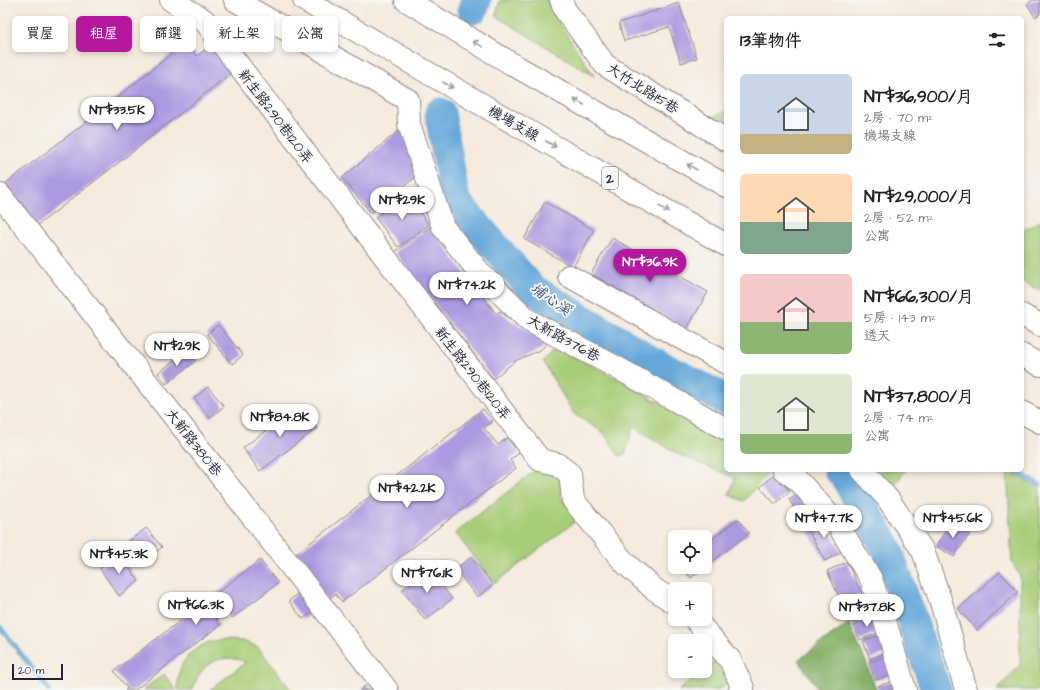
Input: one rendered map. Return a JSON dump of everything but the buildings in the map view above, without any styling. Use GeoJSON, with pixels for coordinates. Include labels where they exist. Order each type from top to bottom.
{"type":"FeatureCollection","features":[{"type":"Feature","properties":{"kind":"main road","name":"新生路290巷120弄"},"geometry":{"type":"LineString","coordinates":[[171,0],[204,20],[540,460],[557,464],[570,474],[574,500],[624,562],[654,589],[668,598]]}},
{"type":"Feature","properties":{"kind":"main road","name":"大新路376巷"},"geometry":{"type":"LineString","coordinates":[[235,0],[408,100],[409,124],[443,227],[480,273],[528,320],[625,372],[724,429]]}},
{"type":"Feature","properties":{"kind":"main road","name":"機場支線"},"geometry":{"type":"LineString","coordinates":[[304,0],[493,111],[724,243]]}},
{"type":"Feature","properties":{"kind":"main road"},"geometry":{"type":"LineString","coordinates":[[406,0],[512,64],[724,185]]}},
{"type":"Feature","properties":{"kind":"main road","name":"大竹北路15巷"},"geometry":{"type":"LineString","coordinates":[[561,0],[565,10],[605,65],[724,139]]}},
{"type":"Feature","properties":{"kind":"main road","name":"大新路380巷"},"geometry":{"type":"LineString","coordinates":[[0,194],[386,690]]}},
{"type":"Feature","properties":{"kind":"main road"},"geometry":{"type":"LineString","coordinates":[[569,276],[724,362]]}},
{"type":"Feature","properties":{"kind":"main road"},"geometry":{"type":"LineString","coordinates":[[1024,316],[1040,325]]}},
{"type":"Feature","properties":{"kind":"main road"},"geometry":{"type":"LineString","coordinates":[[1024,355],[1040,365]]}},
{"type":"Feature","properties":{"kind":"main road"},"geometry":{"type":"LineString","coordinates":[[1024,413],[1040,422]]}},
{"type":"Feature","properties":{"kind":"main road"},"geometry":{"type":"LineString","coordinates":[[787,472],[798,480],[838,525],[871,579],[905,690]]}},
{"type":"Feature","properties":{"kind":"main road"},"geometry":{"type":"LineString","coordinates":[[864,472],[888,499],[923,551],[941,602],[966,690]]}},
{"type":"Feature","properties":{"kind":"main road"},"geometry":{"type":"LineString","coordinates":[[701,626],[730,660],[743,688],[740,690]]}},
{"type":"Feature","properties":{"kind":"green space"},"geometry":{"type":"Polygon","coordinates":[[[500,0],[548,0],[558,21],[594,76],[496,16],[500,0]]]}},
{"type":"Feature","properties":{"kind":"green space"},"geometry":{"type":"Polygon","coordinates":[[[724,112],[724,126],[711,118],[724,112]]]}},
{"type":"Feature","properties":{"kind":"green space"},"geometry":{"type":"Polygon","coordinates":[[[1040,221],[1040,291],[1024,282],[1024,230],[1040,221]]]}},
{"type":"Feature","properties":{"kind":"green space"},"geometry":{"type":"Polygon","coordinates":[[[556,348],[618,379],[724,441],[724,472],[769,472],[744,501],[729,495],[735,478],[680,455],[633,427],[625,454],[619,456],[604,433],[574,414],[543,362],[556,348]]]}},
{"type":"Feature","properties":{"kind":"green space"},"geometry":{"type":"Polygon","coordinates":[[[543,464],[562,476],[561,497],[577,520],[495,583],[455,533],[543,464]]]}},
{"type":"Feature","properties":{"kind":"green space"},"geometry":{"type":"Polygon","coordinates":[[[873,472],[904,472],[891,490],[873,472]]]}},
{"type":"Feature","properties":{"kind":"green space"},"geometry":{"type":"Polygon","coordinates":[[[1007,472],[1010,472],[1040,489],[1040,690],[997,690],[1020,665],[1020,576],[1012,563],[1007,472]]]}},
{"type":"Feature","properties":{"kind":"green space"},"geometry":{"type":"Polygon","coordinates":[[[849,623],[876,690],[819,690],[798,660],[849,623]]]}},
{"type":"Feature","properties":{"kind":"green space"},"geometry":{"type":"Polygon","coordinates":[[[225,640],[242,641],[258,647],[291,690],[210,690],[246,662],[228,658],[212,662],[206,667],[200,673],[193,690],[178,690],[181,668],[188,656],[193,651],[209,642],[225,640]]]}},
{"type":"Feature","properties":{"kind":"green space"},"geometry":{"type":"Polygon","coordinates":[[[718,658],[732,682],[717,690],[679,690],[694,678],[712,678],[712,663],[718,658]]]}},
{"type":"Feature","properties":{"kind":"green space"},"geometry":{"type":"Polygon","coordinates":[[[164,674],[176,690],[144,690],[144,689],[164,674]]]}},
{"type":"Feature","properties":{"kind":"waterway"},"geometry":{"type":"LineString","coordinates":[[473,9],[476,0]]}},
{"type":"Feature","properties":{"kind":"waterway","name":"埔心溪"},"geometry":{"type":"LineString","coordinates":[[440,113],[455,201],[532,289],[657,364],[724,399]]}},
{"type":"Feature","properties":{"kind":"waterway","name":"埔心溪"},"geometry":{"type":"LineString","coordinates":[[842,472],[887,548],[936,690]]}},
{"type":"Feature","properties":{"kind":"waterway"},"geometry":{"type":"LineString","coordinates":[[1017,472],[1040,485]]}},
{"type":"Feature","properties":{"kind":"waterway"},"geometry":{"type":"LineString","coordinates":[[0,627],[49,690]]}}]}
